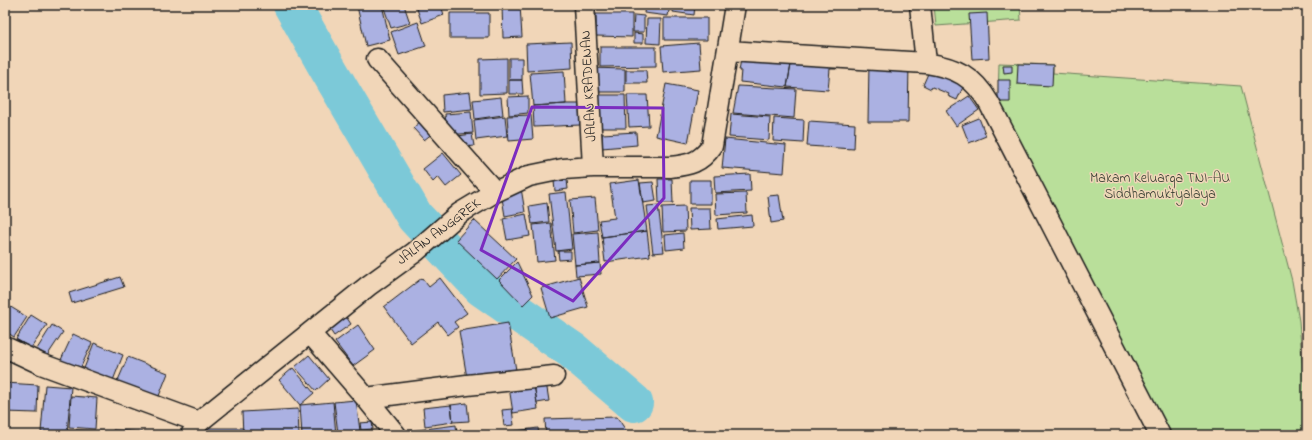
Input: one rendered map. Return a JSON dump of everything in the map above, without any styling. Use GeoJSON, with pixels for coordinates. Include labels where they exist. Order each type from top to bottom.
{"type":"FeatureCollection","features":[{"type":"Feature","properties":{"kind":"street","name":"JALAN KRADENAN"},"geometry":{"type":"LineString","coordinates":[[584,5],[593,167]]}},
{"type":"Feature","properties":{"kind":"street","name":"JALAN ANGGREK"},"geometry":{"type":"LineString","coordinates":[[195,428],[310,333],[368,286],[414,252],[460,213],[495,192],[529,176],[563,169],[593,167],[682,166],[696,162],[706,155],[712,146],[735,5]]}},
{"type":"Feature","properties":{"kind":"street"},"geometry":{"type":"LineString","coordinates":[[920,5],[926,63]]}},
{"type":"Feature","properties":{"kind":"street"},"geometry":{"type":"LineString","coordinates":[[728,51],[926,63],[950,69],[962,74],[974,82],[986,98],[1160,435]]}},
{"type":"Feature","properties":{"kind":"street"},"geometry":{"type":"LineString","coordinates":[[377,59],[495,192]]}},
{"type":"Feature","properties":{"kind":"street"},"geometry":{"type":"LineString","coordinates":[[310,333],[396,435]]}},
{"type":"Feature","properties":{"kind":"street"},"geometry":{"type":"LineString","coordinates":[[5,347],[41,364],[195,428]]}},
{"type":"Feature","properties":{"kind":"street"},"geometry":{"type":"LineString","coordinates":[[366,398],[554,376]]}},
{"type":"Feature","properties":{"kind":"highlighted area"},"geometry":{"type":"Polygon","coordinates":[[[532,107],[663,108],[664,198],[573,301],[481,250],[532,107]]]}},
{"type":"Feature","properties":{"kind":"green space"},"geometry":{"type":"Polygon","coordinates":[[[934,5],[1020,5],[1021,20],[936,26],[934,5]]]}},
{"type":"Feature","properties":{"kind":"green space","name":"Makam Keluarga TNI-AU Siddhamuktyalaya"},"geometry":{"type":"Polygon","coordinates":[[[999,63],[1053,65],[1053,73],[1241,86],[1292,281],[1299,321],[1307,435],[1171,435],[998,102],[999,63]]]}},
{"type":"Feature","properties":{"kind":"building"},"geometry":{"type":"Polygon","coordinates":[[[382,5],[390,40],[366,46],[357,6],[382,5]]]}},
{"type":"Feature","properties":{"kind":"building"},"geometry":{"type":"Polygon","coordinates":[[[383,5],[404,5],[410,23],[391,28],[383,5]]]}},
{"type":"Feature","properties":{"kind":"building"},"geometry":{"type":"Polygon","coordinates":[[[441,5],[444,15],[422,23],[416,6],[441,5]]]}},
{"type":"Feature","properties":{"kind":"building"},"geometry":{"type":"Polygon","coordinates":[[[449,5],[491,5],[491,8],[449,8],[449,5]]]}},
{"type":"Feature","properties":{"kind":"building"},"geometry":{"type":"Polygon","coordinates":[[[502,5],[520,5],[522,37],[503,38],[502,5]]]}},
{"type":"Feature","properties":{"kind":"building"},"geometry":{"type":"Polygon","coordinates":[[[645,5],[670,5],[668,16],[644,13],[645,5]]]}},
{"type":"Feature","properties":{"kind":"building"},"geometry":{"type":"Polygon","coordinates":[[[674,5],[695,5],[694,15],[673,12],[674,5]]]}},
{"type":"Feature","properties":{"kind":"building"},"geometry":{"type":"Polygon","coordinates":[[[450,13],[489,13],[489,38],[450,38],[450,13]]]}},
{"type":"Feature","properties":{"kind":"building"},"geometry":{"type":"Polygon","coordinates":[[[987,13],[989,58],[972,59],[969,14],[987,13]]]}},
{"type":"Feature","properties":{"kind":"building"},"geometry":{"type":"Polygon","coordinates":[[[596,14],[632,14],[632,37],[596,36],[596,14]]]}},
{"type":"Feature","properties":{"kind":"building"},"geometry":{"type":"Polygon","coordinates":[[[634,15],[644,16],[644,32],[633,32],[634,15]]]}},
{"type":"Feature","properties":{"kind":"building"},"geometry":{"type":"Polygon","coordinates":[[[664,18],[707,18],[707,40],[664,40],[664,18]]]}},
{"type":"Feature","properties":{"kind":"building"},"geometry":{"type":"Polygon","coordinates":[[[647,19],[661,19],[660,44],[646,43],[647,19]]]}},
{"type":"Feature","properties":{"kind":"building"},"geometry":{"type":"Polygon","coordinates":[[[418,22],[426,46],[399,55],[391,32],[418,22]]]}},
{"type":"Feature","properties":{"kind":"building"},"geometry":{"type":"Polygon","coordinates":[[[634,33],[643,34],[643,43],[634,43],[634,33]]]}},
{"type":"Feature","properties":{"kind":"building"},"geometry":{"type":"Polygon","coordinates":[[[571,42],[572,68],[527,71],[526,44],[571,42]]]}},
{"type":"Feature","properties":{"kind":"building"},"geometry":{"type":"Polygon","coordinates":[[[699,43],[701,69],[663,72],[661,46],[699,43]]]}},
{"type":"Feature","properties":{"kind":"building"},"geometry":{"type":"Polygon","coordinates":[[[600,47],[656,47],[656,66],[600,67],[600,47]]]}},
{"type":"Feature","properties":{"kind":"building"},"geometry":{"type":"Polygon","coordinates":[[[507,58],[507,93],[480,94],[480,59],[507,58]]]}},
{"type":"Feature","properties":{"kind":"building"},"geometry":{"type":"Polygon","coordinates":[[[509,58],[522,58],[522,80],[509,80],[509,58]]]}},
{"type":"Feature","properties":{"kind":"building"},"geometry":{"type":"Polygon","coordinates":[[[792,59],[787,87],[740,82],[741,70],[739,70],[741,60],[792,59]]]}},
{"type":"Feature","properties":{"kind":"building"},"geometry":{"type":"Polygon","coordinates":[[[792,59],[836,62],[836,69],[830,69],[828,90],[787,87],[792,59]]]}},
{"type":"Feature","properties":{"kind":"building"},"geometry":{"type":"Polygon","coordinates":[[[869,63],[909,64],[908,122],[868,122],[869,63]]]}},
{"type":"Feature","properties":{"kind":"building"},"geometry":{"type":"Polygon","coordinates":[[[1018,64],[1053,65],[1052,86],[1017,84],[1018,64]]]}},
{"type":"Feature","properties":{"kind":"building"},"geometry":{"type":"Polygon","coordinates":[[[1003,65],[1012,65],[1012,72],[1004,73],[1003,65]]]}},
{"type":"Feature","properties":{"kind":"building"},"geometry":{"type":"Polygon","coordinates":[[[591,68],[625,69],[625,92],[591,92],[591,68]]]}},
{"type":"Feature","properties":{"kind":"building"},"geometry":{"type":"Polygon","coordinates":[[[930,69],[964,85],[957,100],[948,96],[949,94],[923,85],[930,69]]]}},
{"type":"Feature","properties":{"kind":"building"},"geometry":{"type":"Polygon","coordinates":[[[626,70],[646,70],[647,83],[626,83],[626,70]]]}},
{"type":"Feature","properties":{"kind":"building"},"geometry":{"type":"Polygon","coordinates":[[[564,71],[566,104],[533,106],[530,73],[564,71]]]}},
{"type":"Feature","properties":{"kind":"building"},"geometry":{"type":"Polygon","coordinates":[[[509,80],[522,80],[523,94],[509,94],[509,80]]]}},
{"type":"Feature","properties":{"kind":"building"},"geometry":{"type":"Polygon","coordinates":[[[998,80],[1010,80],[1010,102],[998,102],[998,80]]]}},
{"type":"Feature","properties":{"kind":"building"},"geometry":{"type":"Polygon","coordinates":[[[666,84],[698,90],[688,143],[656,136],[666,84]]]}},
{"type":"Feature","properties":{"kind":"building"},"geometry":{"type":"Polygon","coordinates":[[[738,86],[796,89],[794,118],[733,113],[738,86]]]}},
{"type":"Feature","properties":{"kind":"building"},"geometry":{"type":"Polygon","coordinates":[[[470,92],[472,109],[443,112],[442,95],[470,92]]]}},
{"type":"Feature","properties":{"kind":"building"},"geometry":{"type":"Polygon","coordinates":[[[594,95],[625,95],[626,128],[595,128],[594,95]]]}},
{"type":"Feature","properties":{"kind":"building"},"geometry":{"type":"Polygon","coordinates":[[[627,95],[647,95],[649,126],[629,127],[627,95]]]}},
{"type":"Feature","properties":{"kind":"building"},"geometry":{"type":"Polygon","coordinates":[[[528,96],[528,113],[509,115],[508,97],[528,96]]]}},
{"type":"Feature","properties":{"kind":"building"},"geometry":{"type":"Polygon","coordinates":[[[969,96],[979,110],[956,126],[946,111],[969,96]]]}},
{"type":"Feature","properties":{"kind":"building"},"geometry":{"type":"Polygon","coordinates":[[[501,97],[503,115],[475,119],[473,100],[501,97]]]}},
{"type":"Feature","properties":{"kind":"building"},"geometry":{"type":"Polygon","coordinates":[[[579,104],[580,125],[534,127],[533,106],[579,104]]]}},
{"type":"Feature","properties":{"kind":"building"},"geometry":{"type":"Polygon","coordinates":[[[471,112],[473,133],[447,135],[445,114],[471,112]]]}},
{"type":"Feature","properties":{"kind":"building"},"geometry":{"type":"Polygon","coordinates":[[[731,114],[770,117],[769,140],[729,137],[731,114]]]}},
{"type":"Feature","properties":{"kind":"building"},"geometry":{"type":"Polygon","coordinates":[[[531,115],[533,139],[509,141],[507,116],[531,115]]]}},
{"type":"Feature","properties":{"kind":"building"},"geometry":{"type":"Polygon","coordinates":[[[505,116],[507,136],[476,140],[474,120],[505,116]]]}},
{"type":"Feature","properties":{"kind":"building"},"geometry":{"type":"Polygon","coordinates":[[[774,118],[804,120],[803,143],[773,141],[774,118]]]}},
{"type":"Feature","properties":{"kind":"building"},"geometry":{"type":"Polygon","coordinates":[[[979,118],[986,136],[969,143],[962,125],[979,118]]]}},
{"type":"Feature","properties":{"kind":"building"},"geometry":{"type":"Polygon","coordinates":[[[422,120],[433,133],[424,140],[413,128],[422,120]]]}},
{"type":"Feature","properties":{"kind":"building"},"geometry":{"type":"Polygon","coordinates":[[[809,121],[855,124],[854,149],[807,146],[809,121]]]}},
{"type":"Feature","properties":{"kind":"building"},"geometry":{"type":"Polygon","coordinates":[[[636,132],[637,145],[602,148],[602,134],[636,132]]]}},
{"type":"Feature","properties":{"kind":"building"},"geometry":{"type":"Polygon","coordinates":[[[472,134],[474,146],[460,148],[458,136],[472,134]]]}},
{"type":"Feature","properties":{"kind":"building"},"geometry":{"type":"Polygon","coordinates":[[[725,139],[786,145],[784,173],[722,168],[725,139]]]}},
{"type":"Feature","properties":{"kind":"building"},"geometry":{"type":"Polygon","coordinates":[[[443,153],[461,175],[446,187],[438,177],[433,182],[423,169],[443,153]]]}},
{"type":"Feature","properties":{"kind":"building"},"geometry":{"type":"Polygon","coordinates":[[[750,174],[751,191],[715,193],[714,176],[750,174]]]}},
{"type":"Feature","properties":{"kind":"building"},"geometry":{"type":"Polygon","coordinates":[[[658,179],[672,179],[673,203],[659,203],[658,179]]]}},
{"type":"Feature","properties":{"kind":"building"},"geometry":{"type":"Polygon","coordinates":[[[567,180],[568,189],[555,191],[554,181],[567,180]]]}},
{"type":"Feature","properties":{"kind":"building"},"geometry":{"type":"Polygon","coordinates":[[[639,180],[647,231],[602,237],[599,220],[615,218],[610,184],[639,180]]]}},
{"type":"Feature","properties":{"kind":"building"},"geometry":{"type":"Polygon","coordinates":[[[690,180],[711,180],[711,204],[690,204],[690,180]]]}},
{"type":"Feature","properties":{"kind":"building"},"geometry":{"type":"Polygon","coordinates":[[[653,182],[656,201],[643,203],[640,183],[653,182]]]}},
{"type":"Feature","properties":{"kind":"building"},"geometry":{"type":"Polygon","coordinates":[[[521,188],[525,212],[505,216],[501,192],[521,188]]]}},
{"type":"Feature","properties":{"kind":"building"},"geometry":{"type":"Polygon","coordinates":[[[566,192],[572,249],[556,251],[549,194],[566,192]]]}},
{"type":"Feature","properties":{"kind":"building"},"geometry":{"type":"Polygon","coordinates":[[[746,193],[747,213],[716,215],[715,194],[746,193]]]}},
{"type":"Feature","properties":{"kind":"building"},"geometry":{"type":"Polygon","coordinates":[[[779,195],[783,221],[771,223],[768,196],[779,195]]]}},
{"type":"Feature","properties":{"kind":"building"},"geometry":{"type":"Polygon","coordinates":[[[595,198],[598,230],[573,233],[570,200],[595,198]]]}},
{"type":"Feature","properties":{"kind":"building"},"geometry":{"type":"Polygon","coordinates":[[[547,203],[549,222],[532,224],[529,206],[547,203]]]}},
{"type":"Feature","properties":{"kind":"building"},"geometry":{"type":"Polygon","coordinates":[[[658,205],[664,252],[653,253],[647,206],[658,205]]]}},
{"type":"Feature","properties":{"kind":"building"},"geometry":{"type":"Polygon","coordinates":[[[685,206],[686,231],[663,232],[662,207],[685,206]]]}},
{"type":"Feature","properties":{"kind":"building"},"geometry":{"type":"Polygon","coordinates":[[[689,208],[710,208],[711,229],[690,230],[689,208]]]}},
{"type":"Feature","properties":{"kind":"building"},"geometry":{"type":"Polygon","coordinates":[[[526,214],[530,236],[507,240],[503,219],[526,214]]]}},
{"type":"Feature","properties":{"kind":"building"},"geometry":{"type":"Polygon","coordinates":[[[752,215],[753,226],[718,229],[717,219],[752,215]]]}},
{"type":"Feature","properties":{"kind":"building"},"geometry":{"type":"Polygon","coordinates":[[[474,220],[516,259],[497,279],[456,240],[474,220]]]}},
{"type":"Feature","properties":{"kind":"building"},"geometry":{"type":"Polygon","coordinates":[[[551,223],[555,260],[537,262],[533,225],[551,223]]]}},
{"type":"Feature","properties":{"kind":"building"},"geometry":{"type":"Polygon","coordinates":[[[647,231],[650,256],[605,262],[602,237],[647,231]]]}},
{"type":"Feature","properties":{"kind":"building"},"geometry":{"type":"Polygon","coordinates":[[[598,232],[600,263],[575,265],[572,234],[598,232]]]}},
{"type":"Feature","properties":{"kind":"building"},"geometry":{"type":"Polygon","coordinates":[[[683,233],[684,248],[666,250],[665,235],[683,233]]]}},
{"type":"Feature","properties":{"kind":"building"},"geometry":{"type":"Polygon","coordinates":[[[558,251],[571,251],[571,259],[559,260],[558,251]]]}},
{"type":"Feature","properties":{"kind":"building"},"geometry":{"type":"Polygon","coordinates":[[[517,262],[533,295],[523,305],[499,280],[517,262]]]}},
{"type":"Feature","properties":{"kind":"building"},"geometry":{"type":"Polygon","coordinates":[[[600,263],[601,274],[576,276],[575,265],[600,263]]]}},
{"type":"Feature","properties":{"kind":"building"},"geometry":{"type":"Polygon","coordinates":[[[120,277],[124,287],[72,303],[69,293],[120,277]]]}},
{"type":"Feature","properties":{"kind":"building"},"geometry":{"type":"Polygon","coordinates":[[[579,277],[588,307],[550,318],[541,288],[579,277]]]}},
{"type":"Feature","properties":{"kind":"building"},"geometry":{"type":"Polygon","coordinates":[[[422,278],[429,287],[440,278],[467,313],[454,322],[458,327],[448,335],[438,322],[411,343],[384,307],[422,278]]]}},
{"type":"Feature","properties":{"kind":"building"},"geometry":{"type":"Polygon","coordinates":[[[9,306],[27,317],[14,337],[5,331],[5,313],[9,306]]]}},
{"type":"Feature","properties":{"kind":"building"},"geometry":{"type":"Polygon","coordinates":[[[31,315],[47,325],[31,348],[16,339],[31,315]]]}},
{"type":"Feature","properties":{"kind":"building"},"geometry":{"type":"Polygon","coordinates":[[[345,315],[351,324],[334,336],[328,327],[345,315]]]}},
{"type":"Feature","properties":{"kind":"building"},"geometry":{"type":"Polygon","coordinates":[[[508,323],[516,370],[467,378],[459,331],[508,323]]]}},
{"type":"Feature","properties":{"kind":"building"},"geometry":{"type":"Polygon","coordinates":[[[52,325],[63,332],[47,356],[37,349],[52,325]]]}},
{"type":"Feature","properties":{"kind":"building"},"geometry":{"type":"Polygon","coordinates":[[[358,325],[375,350],[353,366],[335,342],[358,325]]]}},
{"type":"Feature","properties":{"kind":"building"},"geometry":{"type":"Polygon","coordinates":[[[73,334],[92,343],[79,371],[60,362],[73,334]]]}},
{"type":"Feature","properties":{"kind":"building"},"geometry":{"type":"Polygon","coordinates":[[[94,343],[123,355],[112,383],[83,371],[94,343]]]}},
{"type":"Feature","properties":{"kind":"building"},"geometry":{"type":"Polygon","coordinates":[[[309,355],[329,379],[316,391],[295,367],[309,355]]]}},
{"type":"Feature","properties":{"kind":"building"},"geometry":{"type":"Polygon","coordinates":[[[128,357],[168,373],[157,401],[116,385],[128,357]]]}},
{"type":"Feature","properties":{"kind":"building"},"geometry":{"type":"Polygon","coordinates":[[[293,368],[314,393],[300,405],[279,380],[293,368]]]}},
{"type":"Feature","properties":{"kind":"building"},"geometry":{"type":"Polygon","coordinates":[[[546,382],[549,401],[537,403],[534,384],[546,382]]]}},
{"type":"Feature","properties":{"kind":"building"},"geometry":{"type":"Polygon","coordinates":[[[5,383],[38,385],[37,413],[5,412],[5,383]]]}},
{"type":"Feature","properties":{"kind":"building"},"geometry":{"type":"Polygon","coordinates":[[[534,384],[538,409],[513,413],[509,387],[534,384]]]}},
{"type":"Feature","properties":{"kind":"building"},"geometry":{"type":"Polygon","coordinates":[[[45,385],[71,387],[67,434],[41,432],[45,385]]]}},
{"type":"Feature","properties":{"kind":"building"},"geometry":{"type":"Polygon","coordinates":[[[71,396],[97,398],[95,429],[69,427],[71,396]]]}},
{"type":"Feature","properties":{"kind":"building"},"geometry":{"type":"Polygon","coordinates":[[[356,400],[360,431],[338,433],[334,402],[356,400]]]}},
{"type":"Feature","properties":{"kind":"building"},"geometry":{"type":"Polygon","coordinates":[[[333,402],[336,435],[302,435],[300,405],[333,402]]]}},
{"type":"Feature","properties":{"kind":"building"},"geometry":{"type":"Polygon","coordinates":[[[467,403],[469,421],[453,422],[451,405],[467,403]]]}},
{"type":"Feature","properties":{"kind":"building"},"geometry":{"type":"Polygon","coordinates":[[[451,405],[453,422],[425,426],[423,408],[451,405]]]}},
{"type":"Feature","properties":{"kind":"building"},"geometry":{"type":"Polygon","coordinates":[[[298,409],[299,435],[243,435],[242,412],[298,409]]]}},
{"type":"Feature","properties":{"kind":"building"},"geometry":{"type":"Polygon","coordinates":[[[512,409],[514,425],[504,426],[502,410],[512,409]]]}},
{"type":"Feature","properties":{"kind":"building"},"geometry":{"type":"Polygon","coordinates":[[[617,417],[629,435],[546,435],[545,419],[617,417]]]}},
{"type":"Feature","properties":{"kind":"building"},"geometry":{"type":"Polygon","coordinates":[[[372,422],[373,429],[361,430],[360,423],[372,422]]]}},
{"type":"Feature","properties":{"kind":"building"},"geometry":{"type":"Polygon","coordinates":[[[456,425],[457,435],[411,435],[410,431],[456,425]]]}},
{"type":"Feature","properties":{"kind":"building"},"geometry":{"type":"Polygon","coordinates":[[[204,428],[243,428],[243,435],[204,435],[204,428]]]}},
{"type":"Feature","properties":{"kind":"building"},"geometry":{"type":"Polygon","coordinates":[[[538,428],[539,435],[508,435],[508,432],[538,428]]]}},
{"type":"Feature","properties":{"kind":"building"},"geometry":{"type":"Polygon","coordinates":[[[76,430],[109,432],[109,435],[76,435],[76,430]]]}},
{"type":"Feature","properties":{"kind":"building"},"geometry":{"type":"Polygon","coordinates":[[[113,430],[142,432],[142,435],[112,435],[113,430]]]}},
{"type":"Feature","properties":{"kind":"building"},"geometry":{"type":"Polygon","coordinates":[[[373,431],[373,435],[337,435],[373,431]]]}},
{"type":"Feature","properties":{"kind":"building"},"geometry":{"type":"Polygon","coordinates":[[[508,432],[508,435],[487,435],[508,432]]]}},
{"type":"Feature","properties":{"kind":"waterway"},"geometry":{"type":"LineString","coordinates":[[292,5],[415,217],[482,288],[573,351],[634,403]]}}]}
